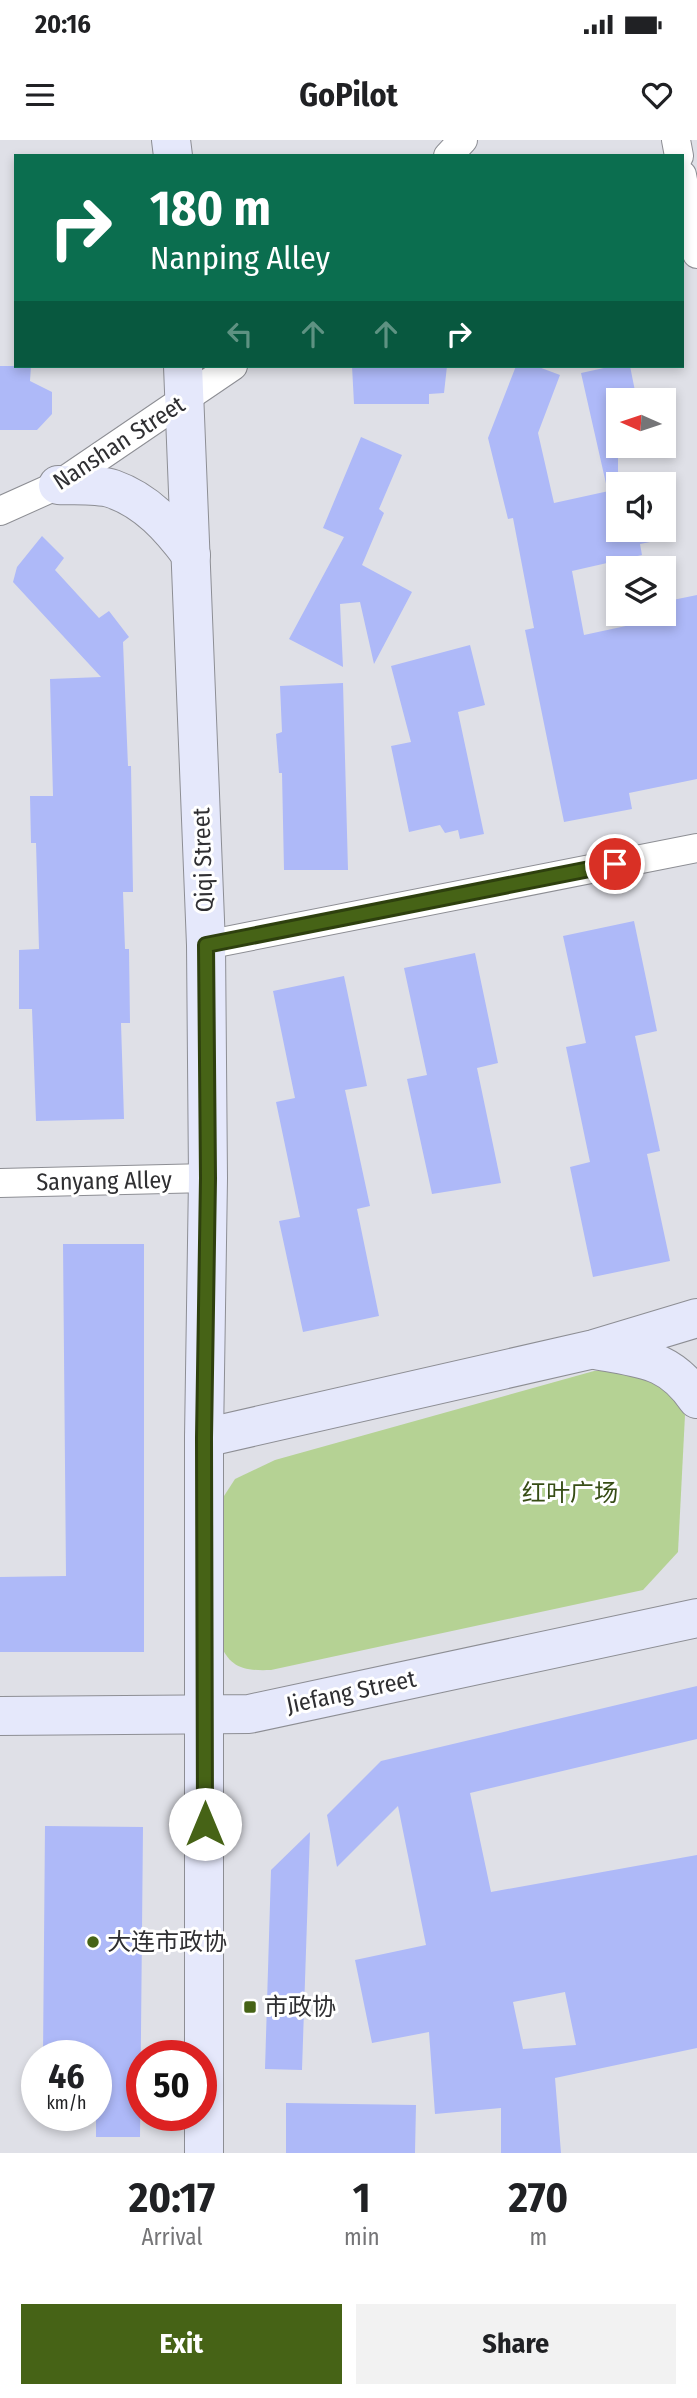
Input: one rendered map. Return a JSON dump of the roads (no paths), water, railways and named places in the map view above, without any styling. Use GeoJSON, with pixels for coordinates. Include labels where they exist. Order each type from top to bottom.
{"type":"FeatureCollection","features":[{"type":"Feature","properties":{"kind":"main road","name":"Qiqi Street"},"geometry":{"type":"LineString","coordinates":[[184,383],[206,945],[208,1178],[204,1438],[204,2153]]}},
{"type":"Feature","properties":{"kind":"main road"},"geometry":{"type":"LineString","coordinates":[[58,485],[111,489],[141,503],[170,527],[191,555]]}},
{"type":"Feature","properties":{"kind":"main road"},"geometry":{"type":"LineString","coordinates":[[204,1438],[594,1349],[697,1318]]}},
{"type":"Feature","properties":{"kind":"main road"},"geometry":{"type":"LineString","coordinates":[[594,1349],[664,1365],[683,1378],[697,1399]]}},
{"type":"Feature","properties":{"kind":"main road","name":"Jiefang Street"},"geometry":{"type":"LineString","coordinates":[[0,1716],[249,1714],[697,1618]]}},
{"type":"Feature","properties":{"kind":"street"},"geometry":{"type":"LineString","coordinates":[[450,154],[463,140]]}},
{"type":"Feature","properties":{"kind":"street"},"geometry":{"type":"LineString","coordinates":[[684,186],[697,254]]}},
{"type":"Feature","properties":{"kind":"street","name":"Nanshan Street"},"geometry":{"type":"LineString","coordinates":[[0,511],[58,485],[184,383],[227,368]]}},
{"type":"Feature","properties":{"kind":"street"},"geometry":{"type":"LineString","coordinates":[[206,945],[697,848]]}},
{"type":"Feature","properties":{"kind":"street","name":"Sanyang Alley"},"geometry":{"type":"LineString","coordinates":[[0,1183],[208,1178]]}},
{"type":"Feature","properties":{"kind":"place","name":"大连市政协"},"geometry":{"type":"Point","coordinates":[93,1942]}},
{"type":"Feature","properties":{"kind":"place","name":"市政协"},"geometry":{"type":"Point","coordinates":[250,2007]}},
{"type":"Feature","properties":{"kind":"park label","name":"红叶广场"},"geometry":{"type":"Point","coordinates":[570,1493]}}]}
